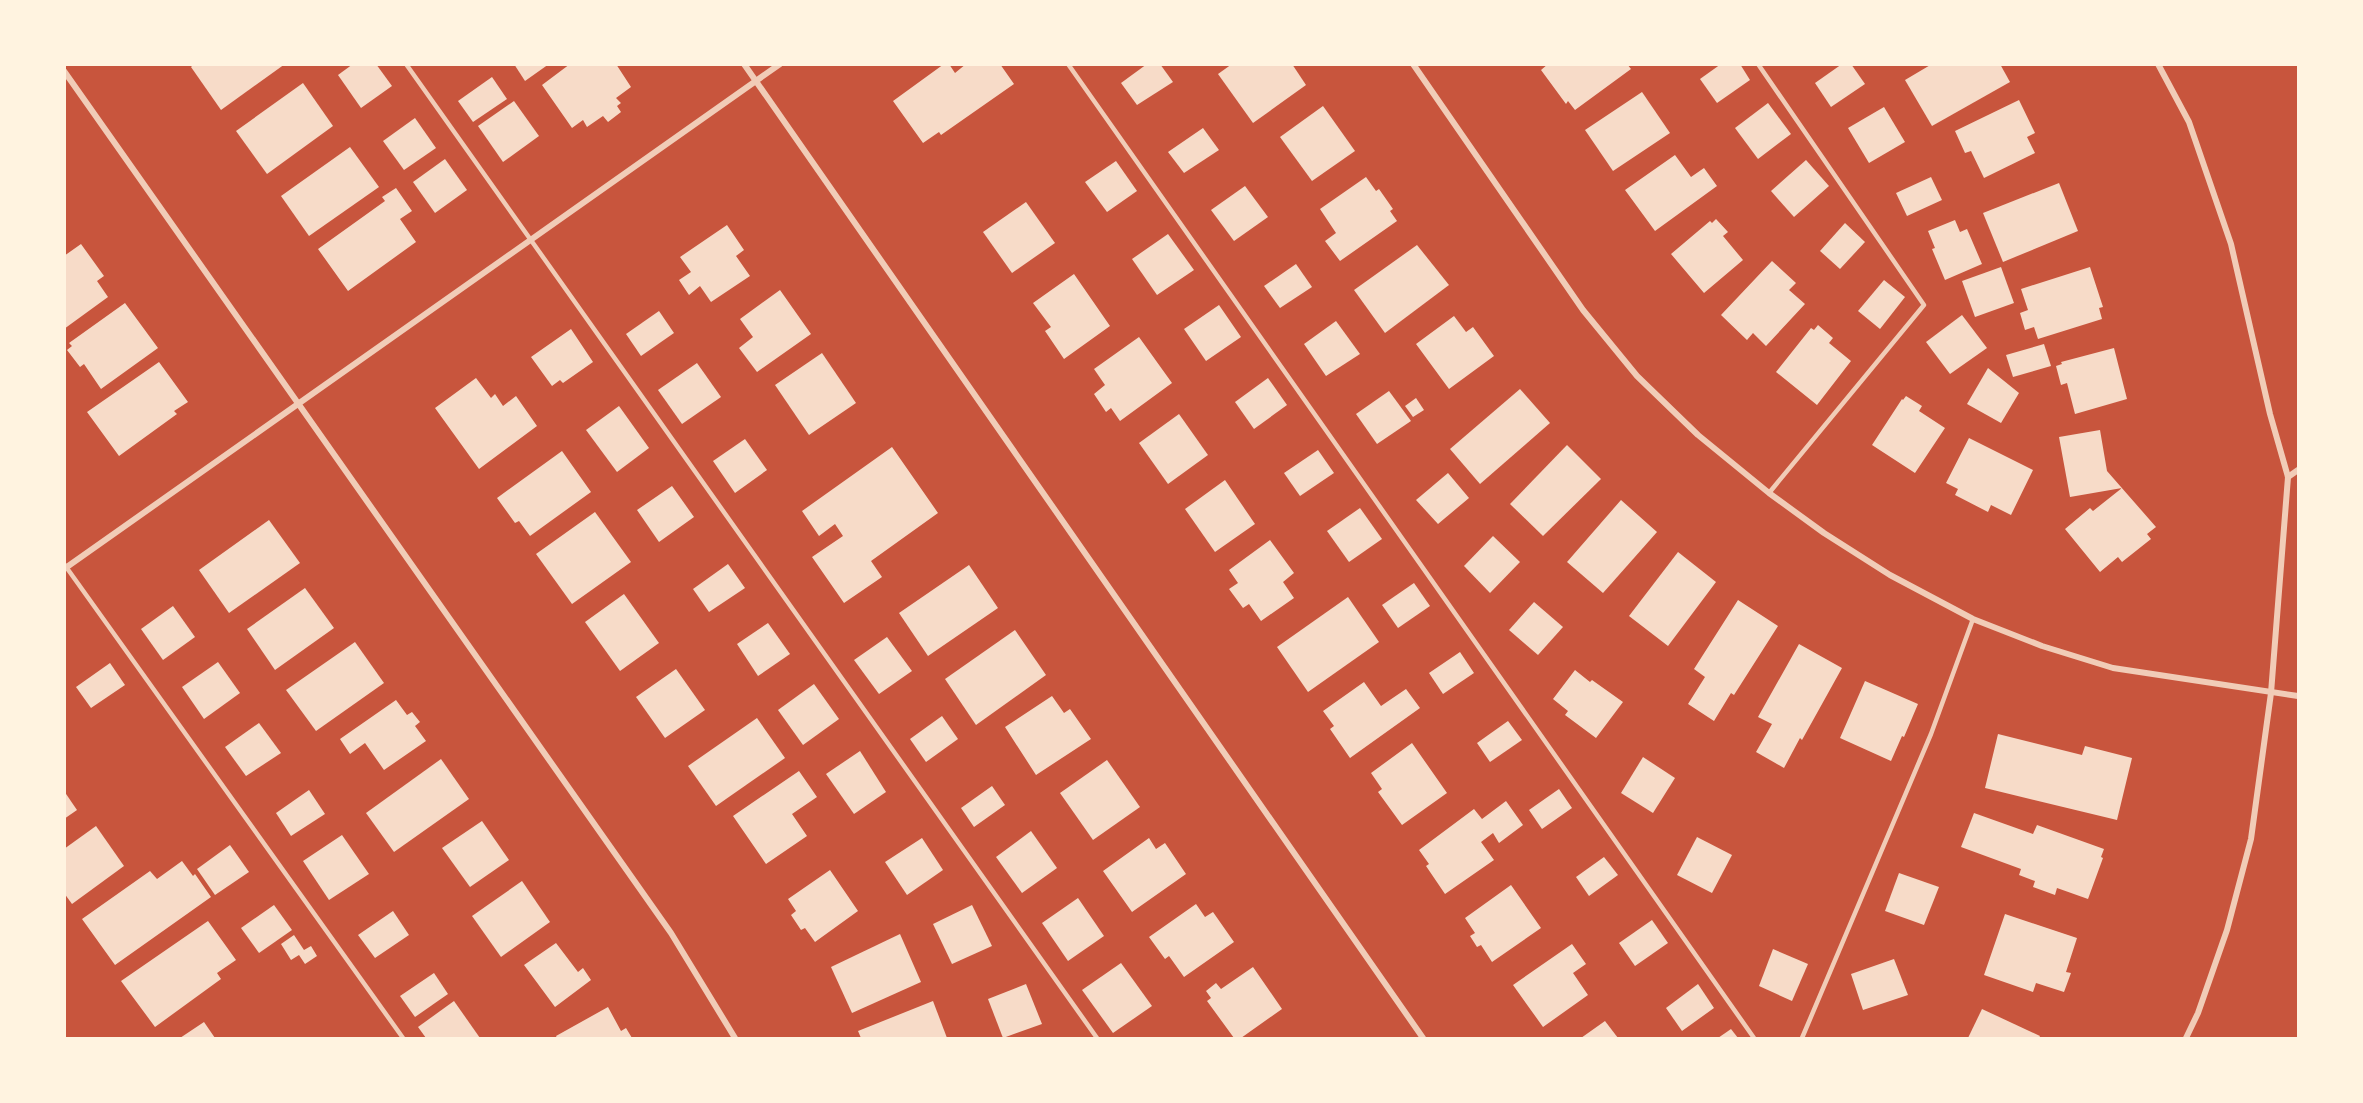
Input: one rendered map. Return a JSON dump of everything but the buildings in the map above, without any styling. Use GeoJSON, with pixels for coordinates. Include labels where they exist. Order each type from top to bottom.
{"type":"FeatureCollection","features":[{"type":"Feature","properties":{"kind":"street"},"geometry":{"type":"LineString","coordinates":[[744,64],[1423,1038]]}},
{"type":"Feature","properties":{"kind":"street"},"geometry":{"type":"LineString","coordinates":[[65,567],[780,64]]}},
{"type":"Feature","properties":{"kind":"street"},"geometry":{"type":"LineString","coordinates":[[1413,64],[1584,310],[1637,375],[1698,435],[1769,493],[1824,533],[1890,575],[1973,619],[2042,646],[2113,668],[2298,696]]}},
{"type":"Feature","properties":{"kind":"street"},"geometry":{"type":"LineString","coordinates":[[2158,64],[2188,122],[2231,244],[2270,414],[2288,477],[2271,693],[2251,839],[2227,930],[2198,1013],[2186,1038]]}},
{"type":"Feature","properties":{"kind":"street"},"geometry":{"type":"LineString","coordinates":[[64,71],[671,933],[735,1038]]}},
{"type":"Feature","properties":{"kind":"street"},"geometry":{"type":"LineString","coordinates":[[2288,477],[2298,470]]}},
{"type":"Feature","properties":{"kind":"lane"},"geometry":{"type":"LineString","coordinates":[[406,64],[1097,1038]]}},
{"type":"Feature","properties":{"kind":"lane"},"geometry":{"type":"LineString","coordinates":[[1068,64],[1754,1038]]}},
{"type":"Feature","properties":{"kind":"lane"},"geometry":{"type":"LineString","coordinates":[[1758,64],[1924,305],[1769,493]]}},
{"type":"Feature","properties":{"kind":"lane"},"geometry":{"type":"LineString","coordinates":[[65,567],[403,1038]]}},
{"type":"Feature","properties":{"kind":"lane"},"geometry":{"type":"LineString","coordinates":[[1802,1038],[1931,734],[1973,619]]}}]}
